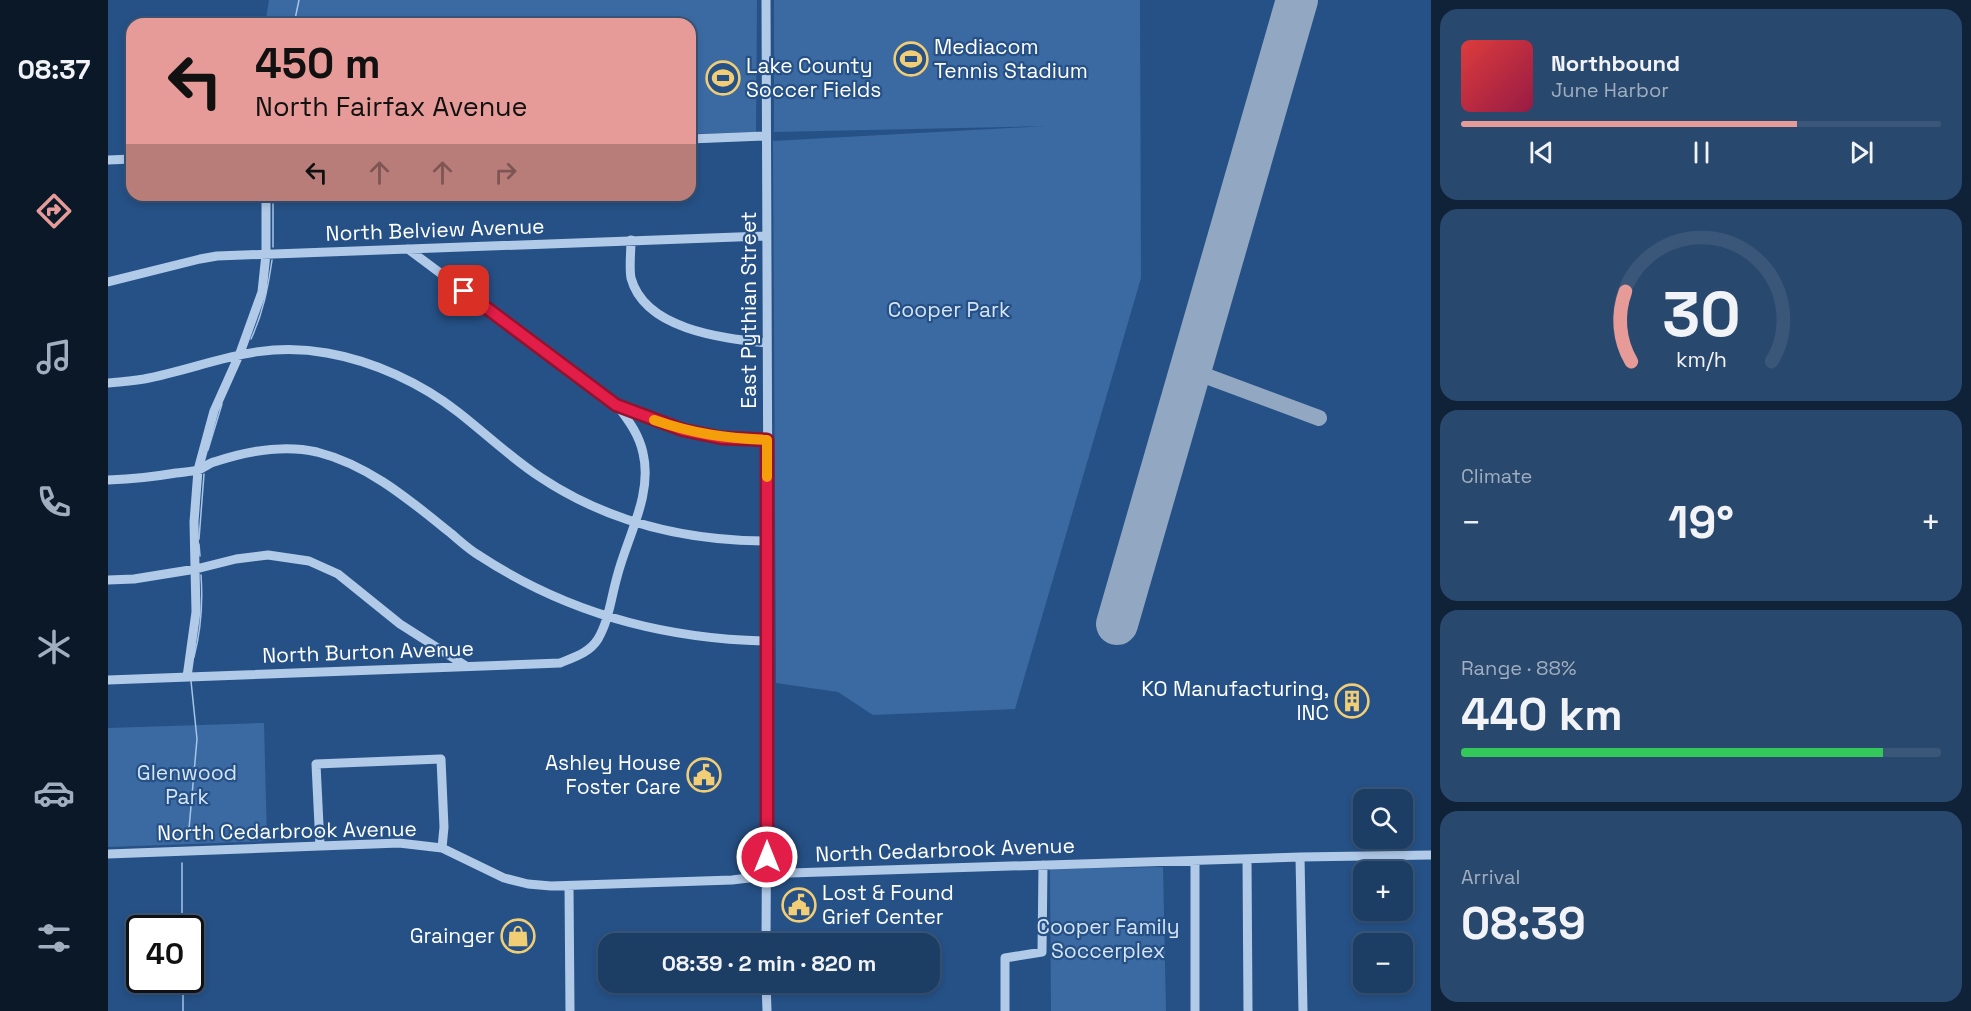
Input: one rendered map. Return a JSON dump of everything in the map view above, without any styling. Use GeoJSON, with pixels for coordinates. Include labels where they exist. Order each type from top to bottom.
{"type":"FeatureCollection","features":[{"type":"Feature","properties":{"kind":"street","name":"East Pythian Street"},"geometry":{"type":"LineString","coordinates":[[766,0],[768,541],[766,933]]}},
{"type":"Feature","properties":{"kind":"street"},"geometry":{"type":"LineString","coordinates":[[696,139],[766,136]]}},
{"type":"Feature","properties":{"kind":"street"},"geometry":{"type":"LineString","coordinates":[[108,160],[126,159]]}},
{"type":"Feature","properties":{"kind":"street"},"geometry":{"type":"LineString","coordinates":[[186,676],[196,612],[194,522],[198,470],[214,411],[240,353],[262,292],[267,254],[266,201]]}},
{"type":"Feature","properties":{"kind":"street","name":"North Belview Avenue"},"geometry":{"type":"LineString","coordinates":[[108,282],[200,259],[267,254],[766,236]]}},
{"type":"Feature","properties":{"kind":"street"},"geometry":{"type":"LineString","coordinates":[[631,240],[631,278],[640,296],[658,314],[683,326],[711,335],[767,343]]}},
{"type":"Feature","properties":{"kind":"street"},"geometry":{"type":"LineString","coordinates":[[408,249],[616,405],[683,430],[722,438],[767,440]]}},
{"type":"Feature","properties":{"kind":"street"},"geometry":{"type":"LineString","coordinates":[[108,383],[144,379],[240,353],[279,348],[327,353],[372,365],[417,385],[446,404],[539,476],[580,501],[635,522],[681,535],[731,541],[768,541]]}},
{"type":"Feature","properties":{"kind":"street"},"geometry":{"type":"LineString","coordinates":[[616,405],[635,429]]}},
{"type":"Feature","properties":{"kind":"street"},"geometry":{"type":"LineString","coordinates":[[635,429],[640,415]]}},
{"type":"Feature","properties":{"kind":"street","name":"North Burton Avenue"},"geometry":{"type":"LineString","coordinates":[[108,680],[560,663],[583,654],[598,640],[608,617],[617,575],[645,487],[644,454],[635,429]]}},
{"type":"Feature","properties":{"kind":"street"},"geometry":{"type":"LineString","coordinates":[[108,480],[143,478],[198,470],[212,462],[244,453],[282,447],[316,452],[363,468],[398,491],[478,555],[532,587],[608,617],[662,631],[724,640],[767,641]]}},
{"type":"Feature","properties":{"kind":"street"},"geometry":{"type":"LineString","coordinates":[[108,580],[134,579],[268,555],[309,561],[338,574],[400,624],[466,666]]}},
{"type":"Feature","properties":{"kind":"street"},"geometry":{"type":"LineString","coordinates":[[442,667],[445,652]]}},
{"type":"Feature","properties":{"kind":"street"},"geometry":{"type":"LineString","coordinates":[[320,846],[316,764],[441,759],[444,827],[442,848]]}},
{"type":"Feature","properties":{"kind":"street","name":"North Cedarbrook Avenue"},"geometry":{"type":"LineString","coordinates":[[108,854],[399,843],[442,848],[504,878],[540,886],[732,880],[790,873],[1431,855]]}},
{"type":"Feature","properties":{"kind":"street"},"geometry":{"type":"LineString","coordinates":[[1300,857],[1303,1011]]}},
{"type":"Feature","properties":{"kind":"street"},"geometry":{"type":"LineString","coordinates":[[1246,859],[1248,1011]]}},
{"type":"Feature","properties":{"kind":"street"},"geometry":{"type":"LineString","coordinates":[[1194,861],[1196,1011]]}},
{"type":"Feature","properties":{"kind":"street"},"geometry":{"type":"LineString","coordinates":[[1005,1011],[1005,958],[1042,952],[1043,865]]}},
{"type":"Feature","properties":{"kind":"street"},"geometry":{"type":"LineString","coordinates":[[569,886],[570,1011]]}},
{"type":"Feature","properties":{"kind":"street"},"geometry":{"type":"LineString","coordinates":[[766,993],[766,1011]]}},
{"type":"Feature","properties":{"kind":"green space","name":"Lake County Soccer Fields"},"geometry":{"type":"Polygon","coordinates":[[[269,0],[757,0],[756,132],[696,134],[696,18],[266,18],[269,0]]]}},
{"type":"Feature","properties":{"kind":"green space","name":"Cooper Park"},"geometry":{"type":"Polygon","coordinates":[[[774,0],[1140,0],[1141,278],[1015,709],[873,715],[838,692],[776,683],[773,141],[1047,126],[774,132],[774,0]]]}},
{"type":"Feature","properties":{"kind":"green space","name":"Glenwood Park"},"geometry":{"type":"Polygon","coordinates":[[[264,723],[267,841],[108,847],[108,728],[264,723]]]}},
{"type":"Feature","properties":{"kind":"green space","name":"Cooper Family Soccerplex"},"geometry":{"type":"Polygon","coordinates":[[[1163,867],[1166,1011],[1051,1011],[1050,869],[1163,867]]]}},
{"type":"Feature","properties":{"kind":"waterway"},"geometry":{"type":"LineString","coordinates":[[295,18],[299,0]]}},
{"type":"Feature","properties":{"kind":"waterway"},"geometry":{"type":"LineString","coordinates":[[273,204],[273,247]]}},
{"type":"Feature","properties":{"kind":"waterway"},"geometry":{"type":"LineString","coordinates":[[251,339],[259,320],[272,260]]}},
{"type":"Feature","properties":{"kind":"waterway"},"geometry":{"type":"LineString","coordinates":[[208,450],[222,404]]}},
{"type":"Feature","properties":{"kind":"waterway"},"geometry":{"type":"LineString","coordinates":[[199,539],[204,474]]}},
{"type":"Feature","properties":{"kind":"waterway"},"geometry":{"type":"LineString","coordinates":[[199,544],[200,556]]}},
{"type":"Feature","properties":{"kind":"waterway"},"geometry":{"type":"LineString","coordinates":[[194,657],[201,616],[201,575]]}},
{"type":"Feature","properties":{"kind":"waterway"},"geometry":{"type":"LineString","coordinates":[[188,840],[197,739],[191,681]]}},
{"type":"Feature","properties":{"kind":"waterway"},"geometry":{"type":"LineString","coordinates":[[182,863],[182,915]]}},
{"type":"Feature","properties":{"kind":"waterway"},"geometry":{"type":"LineString","coordinates":[[183,993],[183,1011]]}},
{"type":"Feature","properties":{"kind":"taxiway"},"geometry":{"type":"LineString","coordinates":[[1190,370],[1319,418]]}},
{"type":"Feature","properties":{"kind":"runway"},"geometry":{"type":"LineString","coordinates":[[1117,624],[1297,0]]}},
{"type":"Feature","properties":{"kind":"slow traffic"},"geometry":{"type":"LineString","coordinates":[[654,420],[683,430],[722,438],[767,440],[767,477]]}},
{"type":"Feature","properties":{"kind":"place","name":"Mediacom Tennis Stadium"},"geometry":{"type":"Point","coordinates":[911,59]}},
{"type":"Feature","properties":{"kind":"place","name":"Lake County Soccer Fields"},"geometry":{"type":"Point","coordinates":[723,78]}},
{"type":"Feature","properties":{"kind":"place","name":"KO Manufacturing, INC"},"geometry":{"type":"Point","coordinates":[1352,701]}},
{"type":"Feature","properties":{"kind":"place","name":"Ashley House Foster Care"},"geometry":{"type":"Point","coordinates":[704,775]}},
{"type":"Feature","properties":{"kind":"place","name":"Lost & Found Grief Center"},"geometry":{"type":"Point","coordinates":[799,905]}},
{"type":"Feature","properties":{"kind":"place","name":"Grainger"},"geometry":{"type":"Point","coordinates":[518,936]}},
{"type":"Feature","properties":{"kind":"route"},"geometry":{"type":"LineString","coordinates":[[464,291],[616,405],[683,430],[722,438],[767,440],[767,857]]}}]}
